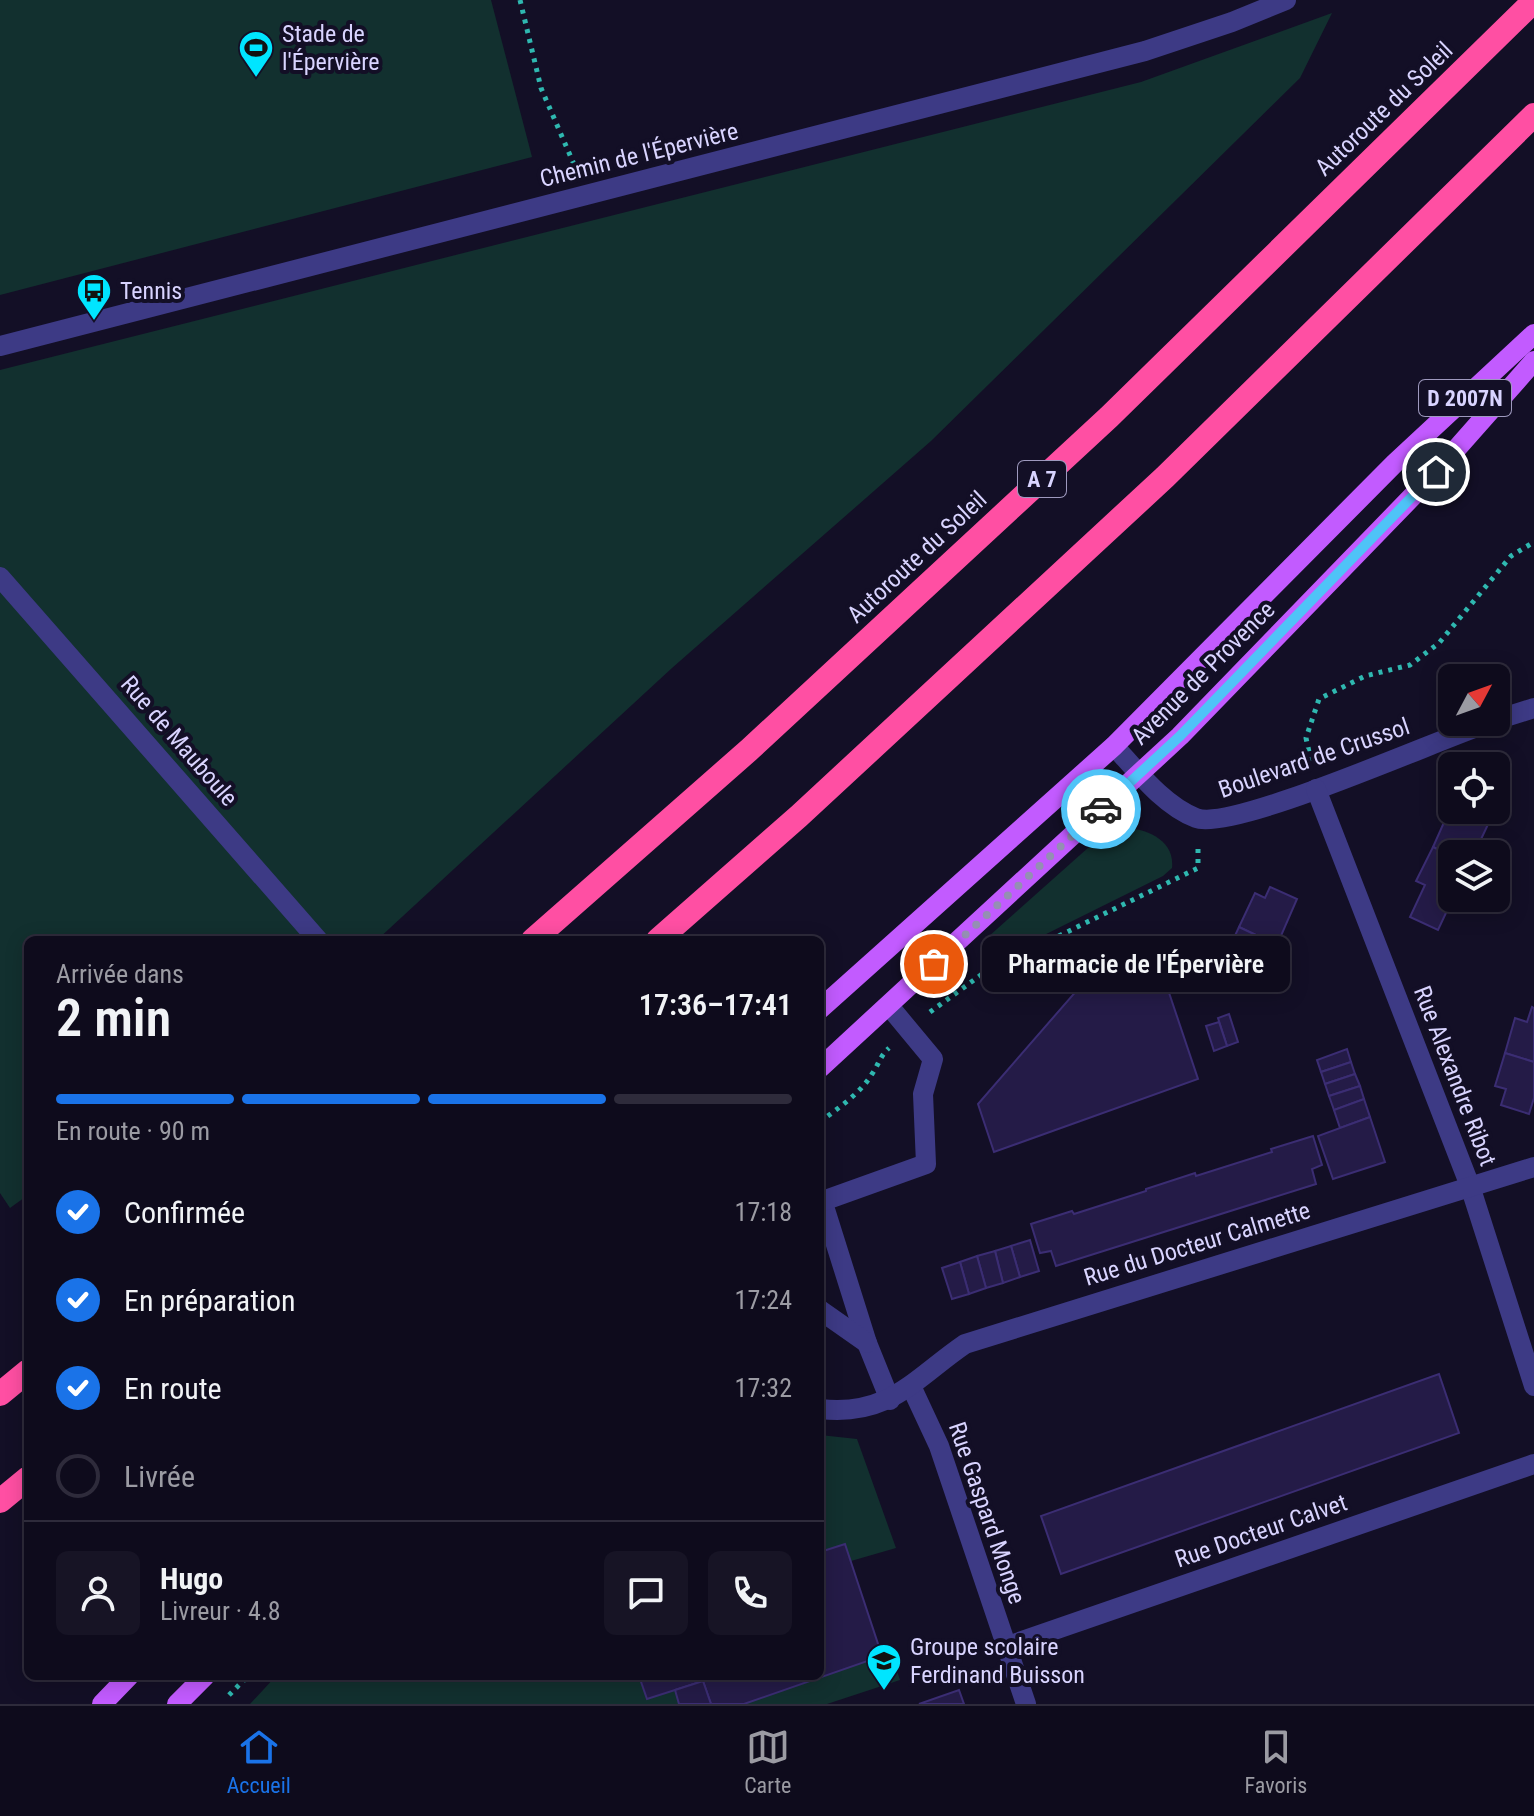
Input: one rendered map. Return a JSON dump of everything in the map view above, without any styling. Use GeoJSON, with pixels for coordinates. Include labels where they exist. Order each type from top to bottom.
{"type":"FeatureCollection","features":[{"type":"Feature","properties":{"kind":"highway","name":"Autoroute du Soleil"},"geometry":{"type":"LineString","coordinates":[[538,936],[749,750],[1109,417],[1534,1]]}},
{"type":"Feature","properties":{"kind":"highway"},"geometry":{"type":"LineString","coordinates":[[663,936],[799,816],[1165,477],[1534,115]]}},
{"type":"Feature","properties":{"kind":"highway"},"geometry":{"type":"LineString","coordinates":[[0,1394],[24,1374]]}},
{"type":"Feature","properties":{"kind":"highway"},"geometry":{"type":"LineString","coordinates":[[0,1501],[24,1481]]}},
{"type":"Feature","properties":{"kind":"main road","name":"Avenue de Provence"},"geometry":{"type":"LineString","coordinates":[[824,1005],[1114,746],[1395,463],[1534,334]]}},
{"type":"Feature","properties":{"kind":"main road","name":"Avenue de Provence"},"geometry":{"type":"LineString","coordinates":[[824,1064],[1180,736],[1436,472],[1534,361]]}},
{"type":"Feature","properties":{"kind":"main road"},"geometry":{"type":"LineString","coordinates":[[102,1704],[125,1680]]}},
{"type":"Feature","properties":{"kind":"main road"},"geometry":{"type":"LineString","coordinates":[[177,1704],[201,1680]]}},
{"type":"Feature","properties":{"kind":"street","name":"Chemin de l'Épervière"},"geometry":{"type":"LineString","coordinates":[[0,346],[1085,68],[1232,22],[1286,0]]}},
{"type":"Feature","properties":{"kind":"street","name":"Rue de Mauboule"},"geometry":{"type":"LineString","coordinates":[[0,577],[314,936]]}},
{"type":"Feature","properties":{"kind":"street","name":"Boulevard de Crussol"},"geometry":{"type":"LineString","coordinates":[[1510,716],[1534,708]]}},
{"type":"Feature","properties":{"kind":"street","name":"Boulevard de Crussol"},"geometry":{"type":"LineString","coordinates":[[1198,819],[1226,819],[1316,789],[1454,736]]}},
{"type":"Feature","properties":{"kind":"street"},"geometry":{"type":"LineString","coordinates":[[1114,746],[1139,774],[1171,802],[1198,819]]}},
{"type":"Feature","properties":{"kind":"street","name":"Rue Alexandre Ribot"},"geometry":{"type":"LineString","coordinates":[[1316,789],[1470,1186],[1534,1386]]}},
{"type":"Feature","properties":{"kind":"street"},"geometry":{"type":"LineString","coordinates":[[824,1200],[926,1164],[923,1094],[933,1059],[889,1006]]}},
{"type":"Feature","properties":{"kind":"street","name":"Rue du Docteur Calmette"},"geometry":{"type":"LineString","coordinates":[[890,1400],[965,1344],[1534,1167]]}},
{"type":"Feature","properties":{"kind":"street"},"geometry":{"type":"LineString","coordinates":[[824,1210],[867,1343],[890,1400],[859,1410],[824,1409]]}},
{"type":"Feature","properties":{"kind":"street"},"geometry":{"type":"LineString","coordinates":[[824,1313],[867,1343]]}},
{"type":"Feature","properties":{"kind":"street","name":"Rue Gaspard Monge"},"geometry":{"type":"LineString","coordinates":[[911,1386],[939,1446],[1026,1704]]}},
{"type":"Feature","properties":{"kind":"street","name":"Rue Docteur Calvet"},"geometry":{"type":"LineString","coordinates":[[1005,1647],[1534,1464]]}},
{"type":"Feature","properties":{"kind":"path"},"geometry":{"type":"LineString","coordinates":[[520,0],[541,88],[579,177]]}},
{"type":"Feature","properties":{"kind":"path"},"geometry":{"type":"LineString","coordinates":[[1316,789],[1306,738],[1319,699],[1365,676],[1410,665],[1439,643],[1511,556],[1534,542]]}},
{"type":"Feature","properties":{"kind":"path"},"geometry":{"type":"LineString","coordinates":[[824,1119],[852,1097],[872,1074],[881,1056],[908,1031],[985,972],[1198,868],[1198,819]]}},
{"type":"Feature","properties":{"kind":"path"},"geometry":{"type":"LineString","coordinates":[[220,1704],[244,1680]]}},
{"type":"Feature","properties":{"kind":"green space","name":"Stade de l'Épervière"},"geometry":{"type":"Polygon","coordinates":[[[0,0],[491,0],[532,157],[0,295],[0,0]]]}},
{"type":"Feature","properties":{"kind":"green space"},"geometry":{"type":"Polygon","coordinates":[[[1332,13],[1300,78],[931,441],[672,668],[381,936],[24,936],[24,1198],[10,1208],[0,1193],[0,370],[1141,82],[1332,13]]]}},
{"type":"Feature","properties":{"kind":"green space"},"geometry":{"type":"Polygon","coordinates":[[[1123,828],[1141,830],[1164,843],[1172,858],[1172,868],[1163,876],[1002,956],[988,937],[1089,847],[1123,828]]]}},
{"type":"Feature","properties":{"kind":"green space"},"geometry":{"type":"Polygon","coordinates":[[[824,1435],[857,1439],[896,1548],[851,1561],[882,1656],[891,1653],[900,1680],[827,1704],[250,1704],[272,1680],[824,1680],[824,1435]]]}},
{"type":"Feature","properties":{"kind":"building"},"geometry":{"type":"Polygon","coordinates":[[[1443,824],[1488,824],[1481,840],[1438,840],[1438,849],[1433,847],[1443,824]]]}},
{"type":"Feature","properties":{"kind":"building"},"geometry":{"type":"Polygon","coordinates":[[[1433,847],[1438,849],[1438,912],[1446,912],[1438,930],[1410,917],[1425,885],[1416,881],[1433,847]]]}},
{"type":"Feature","properties":{"kind":"building"},"geometry":{"type":"Polygon","coordinates":[[[1270,887],[1297,899],[1277,945],[1239,927],[1255,893],[1265,898],[1270,887]]]}},
{"type":"Feature","properties":{"kind":"building"},"geometry":{"type":"Polygon","coordinates":[[[1239,927],[1277,945],[1256,991],[1227,978],[1233,966],[1223,961],[1239,927]]]}},
{"type":"Feature","properties":{"kind":"building"},"geometry":{"type":"Polygon","coordinates":[[[1153,945],[1198,1079],[994,1152],[978,1104],[1098,966],[1153,945]]]}},
{"type":"Feature","properties":{"kind":"building"},"geometry":{"type":"Polygon","coordinates":[[[1532,1007],[1534,1062],[1505,1053],[1515,1018],[1527,1022],[1532,1007]]]}},
{"type":"Feature","properties":{"kind":"building"},"geometry":{"type":"Polygon","coordinates":[[[1229,1014],[1238,1042],[1227,1046],[1218,1018],[1229,1014]]]}},
{"type":"Feature","properties":{"kind":"building"},"geometry":{"type":"Polygon","coordinates":[[[1219,1022],[1227,1046],[1214,1051],[1206,1026],[1219,1022]]]}},
{"type":"Feature","properties":{"kind":"building"},"geometry":{"type":"Polygon","coordinates":[[[1347,1049],[1351,1062],[1321,1072],[1317,1060],[1347,1049]]]}},
{"type":"Feature","properties":{"kind":"building"},"geometry":{"type":"Polygon","coordinates":[[[1505,1053],[1534,1062],[1534,1098],[1529,1114],[1501,1105],[1506,1089],[1495,1086],[1505,1053]]]}},
{"type":"Feature","properties":{"kind":"building"},"geometry":{"type":"Polygon","coordinates":[[[1351,1062],[1355,1074],[1325,1084],[1321,1072],[1351,1062]]]}},
{"type":"Feature","properties":{"kind":"building"},"geometry":{"type":"Polygon","coordinates":[[[1355,1074],[1360,1086],[1329,1096],[1325,1084],[1355,1074]]]}},
{"type":"Feature","properties":{"kind":"building"},"geometry":{"type":"Polygon","coordinates":[[[1360,1086],[1364,1099],[1334,1110],[1329,1096],[1360,1086]]]}},
{"type":"Feature","properties":{"kind":"building"},"geometry":{"type":"Polygon","coordinates":[[[1364,1099],[1370,1117],[1340,1128],[1334,1110],[1364,1099]]]}},
{"type":"Feature","properties":{"kind":"building"},"geometry":{"type":"Polygon","coordinates":[[[1370,1117],[1385,1162],[1333,1179],[1318,1136],[1370,1117]]]}},
{"type":"Feature","properties":{"kind":"building"},"geometry":{"type":"Polygon","coordinates":[[[1313,1136],[1322,1165],[1312,1169],[1316,1184],[1056,1266],[1051,1251],[1040,1253],[1031,1224],[1072,1211],[1074,1214],[1195,1173],[1196,1176],[1313,1136]]]}},
{"type":"Feature","properties":{"kind":"building"},"geometry":{"type":"Polygon","coordinates":[[[1030,1240],[1039,1271],[1020,1277],[1011,1246],[1030,1240]]]}},
{"type":"Feature","properties":{"kind":"building"},"geometry":{"type":"Polygon","coordinates":[[[1011,1246],[1020,1277],[1003,1283],[995,1251],[1011,1246]]]}},
{"type":"Feature","properties":{"kind":"building"},"geometry":{"type":"Polygon","coordinates":[[[995,1251],[1003,1283],[986,1288],[977,1256],[995,1251]]]}},
{"type":"Feature","properties":{"kind":"building"},"geometry":{"type":"Polygon","coordinates":[[[977,1256],[986,1288],[969,1294],[960,1262],[977,1256]]]}},
{"type":"Feature","properties":{"kind":"building"},"geometry":{"type":"Polygon","coordinates":[[[960,1262],[969,1294],[952,1299],[942,1268],[960,1262]]]}},
{"type":"Feature","properties":{"kind":"building"},"geometry":{"type":"Polygon","coordinates":[[[1439,1374],[1459,1433],[1061,1574],[1041,1516],[1439,1374]]]}},
{"type":"Feature","properties":{"kind":"building"},"geometry":{"type":"Polygon","coordinates":[[[845,1544],[882,1656],[824,1676],[824,1551],[845,1544]]]}},
{"type":"Feature","properties":{"kind":"building"},"geometry":{"type":"Polygon","coordinates":[[[640,1680],[813,1680],[744,1704],[711,1704],[703,1681],[647,1699],[640,1680]]]}},
{"type":"Feature","properties":{"kind":"building"},"geometry":{"type":"Polygon","coordinates":[[[703,1681],[711,1704],[679,1704],[675,1690],[703,1681]]]}},
{"type":"Feature","properties":{"kind":"building","name":"Groupe scolaire Ferdinand Buisson"},"geometry":{"type":"Polygon","coordinates":[[[959,1690],[964,1704],[919,1704],[959,1690]]]}},
{"type":"Feature","properties":{"kind":"way so far"},"geometry":{"type":"LineString","coordinates":[[934,964],[1101,809]]}},
{"type":"Feature","properties":{"kind":"place","name":"Stade de l'Épervière"},"geometry":{"type":"Point","coordinates":[256,79]}},
{"type":"Feature","properties":{"kind":"place","name":"Tennis"},"geometry":{"type":"Point","coordinates":[94,322]}},
{"type":"Feature","properties":{"kind":"place","name":"Pharmacie de l'Épervière"},"geometry":{"type":"Point","coordinates":[934,964]}},
{"type":"Feature","properties":{"kind":"place","name":"Groupe scolaire Ferdinand Buisson"},"geometry":{"type":"Point","coordinates":[884,1692]}},
{"type":"Feature","properties":{"kind":"route"},"geometry":{"type":"LineString","coordinates":[[1101,809],[1180,736],[1436,472]]}}]}
